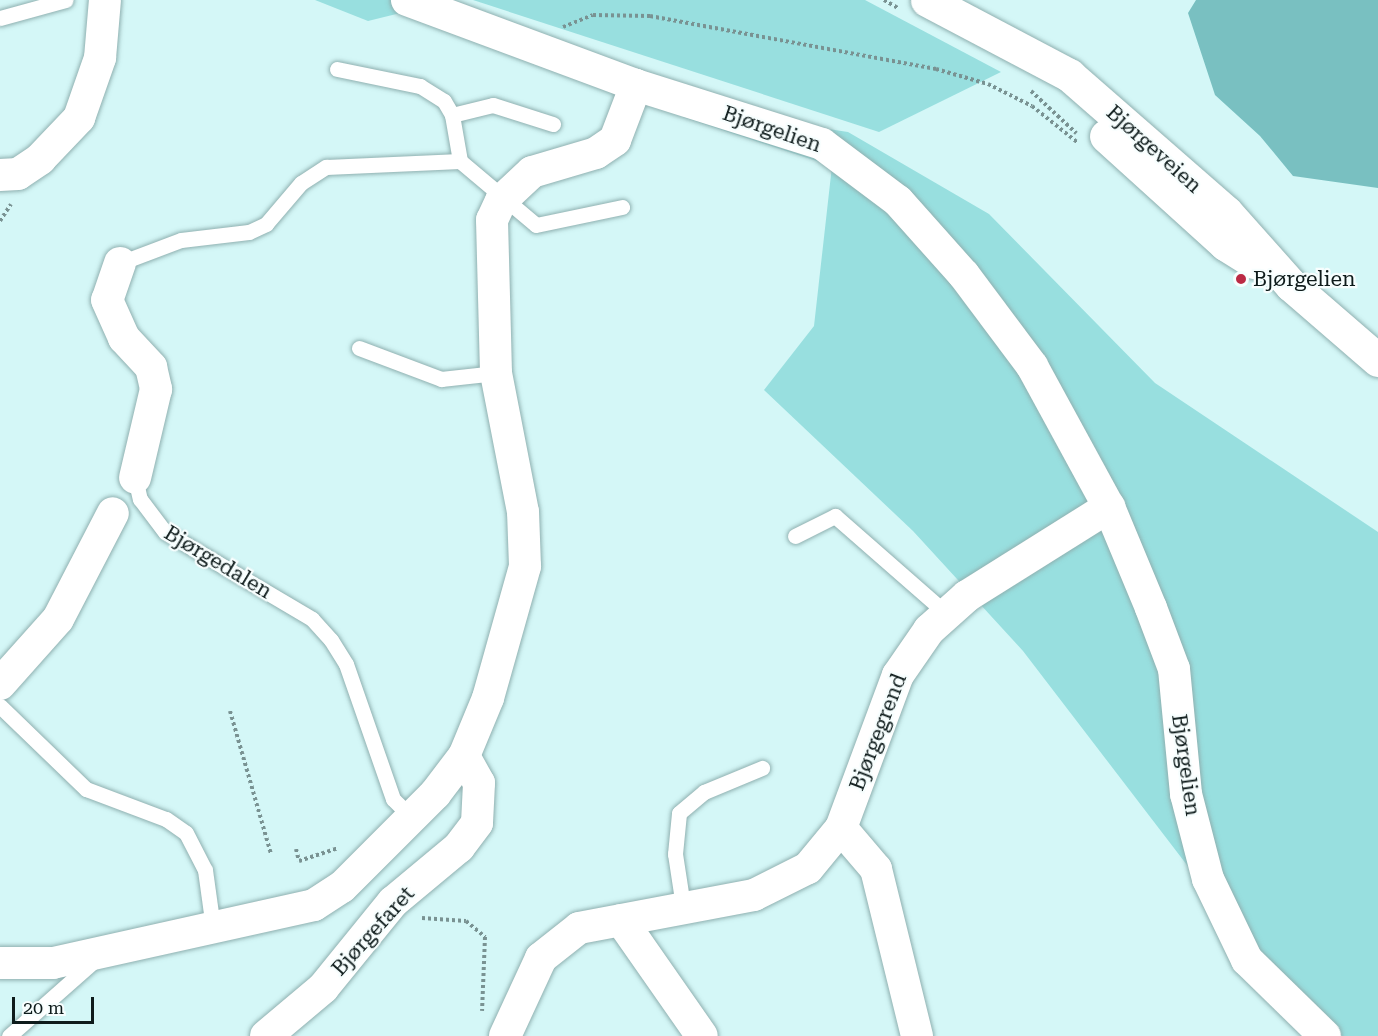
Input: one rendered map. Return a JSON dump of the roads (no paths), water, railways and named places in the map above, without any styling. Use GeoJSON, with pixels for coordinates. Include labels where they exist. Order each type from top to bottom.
{"type":"FeatureCollection","features":[{"type":"Feature","properties":{"kind":"main road","name":"Bjørgeveien"},"geometry":{"type":"LineString","coordinates":[[927,0],[998,38],[1225,244],[1291,285],[1378,360]]}},
{"type":"Feature","properties":{"kind":"street"},"geometry":{"type":"LineString","coordinates":[[0,175],[18,174],[40,159],[79,118],[100,58],[105,0]]}},
{"type":"Feature","properties":{"kind":"street","name":"Bjørgelien"},"geometry":{"type":"LineString","coordinates":[[407,0],[636,85],[822,144],[898,201],[964,275],[1032,366],[1109,507],[1174,669],[1186,794],[1208,879],[1247,960],[1324,1036]]}},
{"type":"Feature","properties":{"kind":"street"},"geometry":{"type":"LineString","coordinates":[[0,963],[53,963],[314,905],[342,887],[411,817],[464,756],[488,698],[525,566],[523,512],[496,373],[490,242],[501,201],[532,172],[597,153],[615,140],[636,85]]}},
{"type":"Feature","properties":{"kind":"street","name":"Bjørgedalen"},"geometry":{"type":"LineString","coordinates":[[120,263],[107,300],[124,338],[151,368],[156,389],[135,478]]}},
{"type":"Feature","properties":{"kind":"street","name":"Bjørgegrend"},"geometry":{"type":"LineString","coordinates":[[493,1028],[541,958],[579,928],[683,906],[754,896],[808,868],[841,828],[898,675],[947,614],[967,596],[1109,507]]}},
{"type":"Feature","properties":{"kind":"street"},"geometry":{"type":"LineString","coordinates":[[0,684],[58,619],[113,513]]}},
{"type":"Feature","properties":{"kind":"street","name":"Bjørgefaret"},"geometry":{"type":"LineString","coordinates":[[266,1036],[323,988],[378,921],[459,847],[477,823],[479,783],[464,756]]}},
{"type":"Feature","properties":{"kind":"street"},"geometry":{"type":"LineString","coordinates":[[841,828],[876,869],[917,1036]]}},
{"type":"Feature","properties":{"kind":"street"},"geometry":{"type":"LineString","coordinates":[[621,920],[702,1036]]}},
{"type":"Feature","properties":{"kind":"lane"},"geometry":{"type":"LineString","coordinates":[[0,18],[66,0]]}},
{"type":"Feature","properties":{"kind":"lane"},"geometry":{"type":"LineString","coordinates":[[337,69],[420,86],[444,101],[452,115],[460,162],[501,201],[536,225],[622,207]]}},
{"type":"Feature","properties":{"kind":"lane"},"geometry":{"type":"LineString","coordinates":[[452,115],[493,105],[553,124]]}},
{"type":"Feature","properties":{"kind":"lane","name":"Bjørgedalen"},"geometry":{"type":"LineString","coordinates":[[120,263],[181,240],[249,232],[266,224],[301,183],[326,167],[460,162]]}},
{"type":"Feature","properties":{"kind":"lane"},"geometry":{"type":"LineString","coordinates":[[359,348],[441,379],[496,373]]}},
{"type":"Feature","properties":{"kind":"lane","name":"Bjørgedalen"},"geometry":{"type":"LineString","coordinates":[[135,478],[140,499],[165,532],[312,619],[331,640],[346,664],[393,799],[411,817]]}},
{"type":"Feature","properties":{"kind":"lane"},"geometry":{"type":"LineString","coordinates":[[795,536],[835,516],[947,614]]}},
{"type":"Feature","properties":{"kind":"lane"},"geometry":{"type":"LineString","coordinates":[[0,706],[86,789],[166,819],[186,833],[199,850],[213,928]]}},
{"type":"Feature","properties":{"kind":"lane"},"geometry":{"type":"LineString","coordinates":[[683,906],[675,854],[679,813],[704,792],[762,768]]}},
{"type":"Feature","properties":{"kind":"lane"},"geometry":{"type":"LineString","coordinates":[[9,1036],[104,953]]}},
{"type":"Feature","properties":{"kind":"place","name":"Bjørgelien"},"geometry":{"type":"Point","coordinates":[1241,279]}}]}
